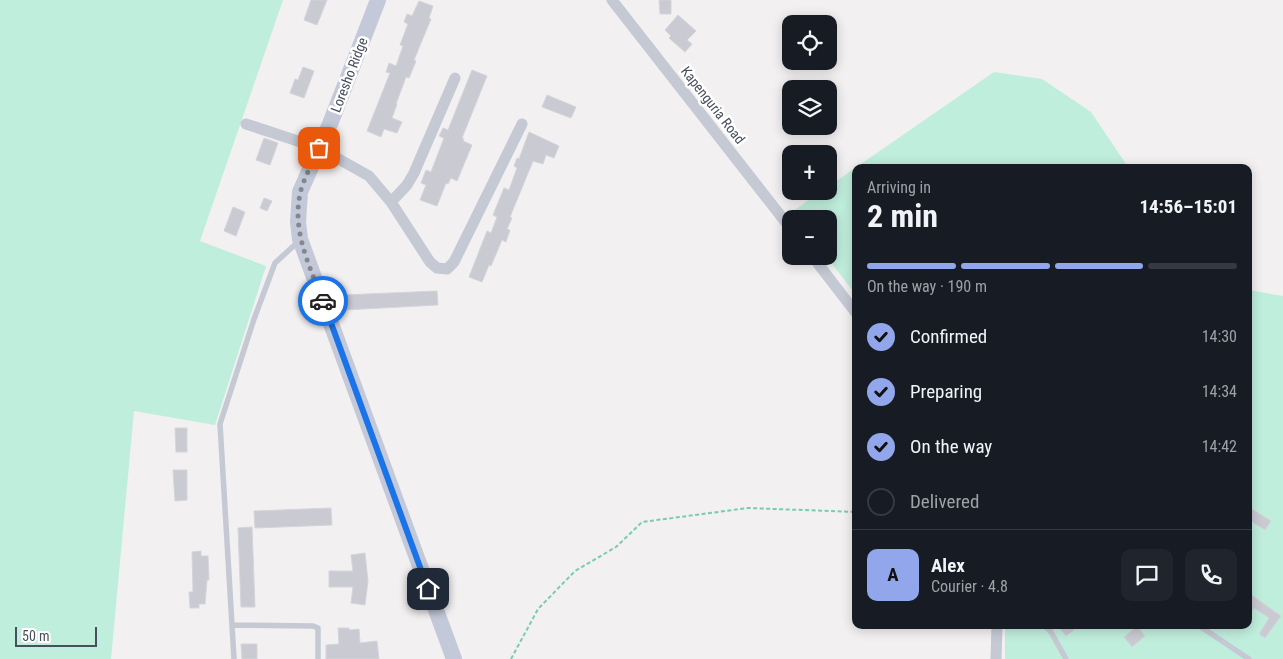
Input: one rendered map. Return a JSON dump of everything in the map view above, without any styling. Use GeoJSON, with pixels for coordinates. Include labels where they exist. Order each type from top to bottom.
{"type":"FeatureCollection","features":[{"type":"Feature","properties":{"kind":"street","name":"Loresho Ridge"},"geometry":{"type":"LineString","coordinates":[[378,0],[300,192],[298,222],[300,239],[454,659]]}},
{"type":"Feature","properties":{"kind":"street","name":"Kapenguria Road"},"geometry":{"type":"LineString","coordinates":[[612,0],[782,217]]}},
{"type":"Feature","properties":{"kind":"street"},"geometry":{"type":"LineString","coordinates":[[391,202],[407,185],[414,172],[456,78]]}},
{"type":"Feature","properties":{"kind":"street"},"geometry":{"type":"LineString","coordinates":[[246,124],[319,148],[369,176],[391,202],[430,262],[437,268],[446,269],[454,262],[522,124]]}},
{"type":"Feature","properties":{"kind":"street"},"geometry":{"type":"LineString","coordinates":[[819,265],[852,308]]}},
{"type":"Feature","properties":{"kind":"street"},"geometry":{"type":"LineString","coordinates":[[996,659],[997,629]]}},
{"type":"Feature","properties":{"kind":"lane"},"geometry":{"type":"LineString","coordinates":[[234,659],[220,424],[254,319],[275,264],[300,239]]}},
{"type":"Feature","properties":{"kind":"lane"},"geometry":{"type":"LineString","coordinates":[[232,626],[313,626],[318,628],[318,659]]}},
{"type":"Feature","properties":{"kind":"lane"},"geometry":{"type":"LineString","coordinates":[[1048,629],[1066,659]]}},
{"type":"Feature","properties":{"kind":"lane"},"geometry":{"type":"LineString","coordinates":[[1204,629],[1249,659]]}},
{"type":"Feature","properties":{"kind":"path"},"geometry":{"type":"LineString","coordinates":[[511,659],[538,609],[576,571],[616,547],[642,522],[748,508],[852,512]]}},
{"type":"Feature","properties":{"kind":"green space"},"geometry":{"type":"Polygon","coordinates":[[[0,0],[283,0],[200,241],[266,266],[215,425],[134,411],[111,659],[0,659],[0,0]]]}},
{"type":"Feature","properties":{"kind":"green space"},"geometry":{"type":"Polygon","coordinates":[[[994,72],[1042,79],[1091,112],[1126,164],[861,164],[994,72]]]}},
{"type":"Feature","properties":{"kind":"green space"},"geometry":{"type":"Polygon","coordinates":[[[852,170],[852,290],[833,265],[837,265],[837,210],[795,210],[809,200],[837,200],[837,180],[852,170]]]}},
{"type":"Feature","properties":{"kind":"green space"},"geometry":{"type":"Polygon","coordinates":[[[1252,291],[1283,296],[1283,659],[1005,659],[1005,629],[1252,629],[1252,291]]]}},
{"type":"Feature","properties":{"kind":"building"},"geometry":{"type":"Polygon","coordinates":[[[311,0],[327,0],[317,25],[304,20],[311,0]]]}},
{"type":"Feature","properties":{"kind":"building"},"geometry":{"type":"Polygon","coordinates":[[[659,0],[671,0],[671,14],[660,14],[659,0]]]}},
{"type":"Feature","properties":{"kind":"building"},"geometry":{"type":"Polygon","coordinates":[[[419,1],[433,6],[429,18],[431,19],[414,60],[416,61],[409,78],[406,77],[392,118],[402,122],[397,133],[384,129],[381,137],[367,131],[390,73],[386,72],[389,63],[396,66],[403,46],[400,45],[408,24],[404,22],[407,14],[412,16],[419,1]]]}},
{"type":"Feature","properties":{"kind":"building"},"geometry":{"type":"Polygon","coordinates":[[[678,15],[696,31],[687,40],[692,44],[685,52],[669,38],[671,36],[665,30],[678,15]]]}},
{"type":"Feature","properties":{"kind":"building"},"geometry":{"type":"Polygon","coordinates":[[[303,67],[314,71],[304,98],[290,93],[295,79],[298,80],[303,67]]]}},
{"type":"Feature","properties":{"kind":"building"},"geometry":{"type":"Polygon","coordinates":[[[472,70],[487,76],[462,138],[464,139],[463,141],[472,145],[457,181],[451,178],[448,184],[446,183],[437,206],[420,200],[426,185],[421,183],[426,170],[431,172],[444,138],[439,136],[443,128],[448,130],[472,70]]]}},
{"type":"Feature","properties":{"kind":"building"},"geometry":{"type":"Polygon","coordinates":[[[547,95],[576,107],[571,118],[542,107],[547,95]]]}},
{"type":"Feature","properties":{"kind":"building"},"geometry":{"type":"Polygon","coordinates":[[[529,132],[559,146],[554,158],[546,155],[543,164],[533,161],[510,217],[512,218],[507,229],[510,230],[506,242],[502,240],[482,282],[469,277],[487,231],[491,233],[497,217],[493,215],[504,188],[509,190],[517,168],[514,166],[517,158],[519,159],[529,132]]]}},
{"type":"Feature","properties":{"kind":"building"},"geometry":{"type":"Polygon","coordinates":[[[264,138],[278,143],[270,165],[256,160],[264,138]]]}},
{"type":"Feature","properties":{"kind":"building"},"geometry":{"type":"Polygon","coordinates":[[[264,198],[272,201],[267,211],[260,208],[264,198]]]}},
{"type":"Feature","properties":{"kind":"building"},"geometry":{"type":"Polygon","coordinates":[[[233,207],[245,212],[236,236],[224,231],[233,207]]]}},
{"type":"Feature","properties":{"kind":"building"},"geometry":{"type":"Polygon","coordinates":[[[437,291],[438,305],[344,310],[343,295],[437,291]]]}},
{"type":"Feature","properties":{"kind":"building"},"geometry":{"type":"Polygon","coordinates":[[[175,428],[187,428],[187,452],[176,452],[175,428]]]}},
{"type":"Feature","properties":{"kind":"building"},"geometry":{"type":"Polygon","coordinates":[[[173,470],[187,470],[187,500],[175,501],[173,470]]]}},
{"type":"Feature","properties":{"kind":"building"},"geometry":{"type":"Polygon","coordinates":[[[331,508],[332,525],[255,528],[254,511],[331,508]]]}},
{"type":"Feature","properties":{"kind":"building"},"geometry":{"type":"Polygon","coordinates":[[[1252,509],[1271,521],[1265,530],[1252,522],[1252,509]]]}},
{"type":"Feature","properties":{"kind":"building"},"geometry":{"type":"Polygon","coordinates":[[[252,527],[255,607],[241,607],[238,528],[252,527]]]}},
{"type":"Feature","properties":{"kind":"building"},"geometry":{"type":"Polygon","coordinates":[[[201,551],[201,556],[208,556],[209,580],[207,580],[205,604],[199,604],[199,608],[190,608],[189,592],[193,592],[192,552],[201,551]]]}},
{"type":"Feature","properties":{"kind":"building"},"geometry":{"type":"Polygon","coordinates":[[[365,553],[368,581],[365,605],[351,603],[353,587],[329,587],[329,571],[353,571],[351,555],[365,553]]]}},
{"type":"Feature","properties":{"kind":"building"},"geometry":{"type":"Polygon","coordinates":[[[1252,595],[1281,616],[1265,638],[1259,634],[1269,618],[1254,608],[1252,611],[1252,595]]]}},
{"type":"Feature","properties":{"kind":"building"},"geometry":{"type":"Polygon","coordinates":[[[338,628],[359,629],[360,643],[377,641],[379,659],[326,659],[326,645],[339,644],[338,628]]]}},
{"type":"Feature","properties":{"kind":"building"},"geometry":{"type":"Polygon","coordinates":[[[1060,629],[1073,629],[1074,630],[1066,636],[1060,629]]]}},
{"type":"Feature","properties":{"kind":"building"},"geometry":{"type":"Polygon","coordinates":[[[1133,629],[1139,629],[1145,636],[1132,647],[1124,637],[1133,629]]]}},
{"type":"Feature","properties":{"kind":"building"},"geometry":{"type":"Polygon","coordinates":[[[241,644],[257,644],[257,659],[242,659],[241,644]]]}},
{"type":"Feature","properties":{"kind":"way so far"},"geometry":{"type":"LineString","coordinates":[[319,148],[300,192],[298,222],[300,239],[323,301]]}},
{"type":"Feature","properties":{"kind":"route"},"geometry":{"type":"LineString","coordinates":[[323,301],[428,589]]}}]}
